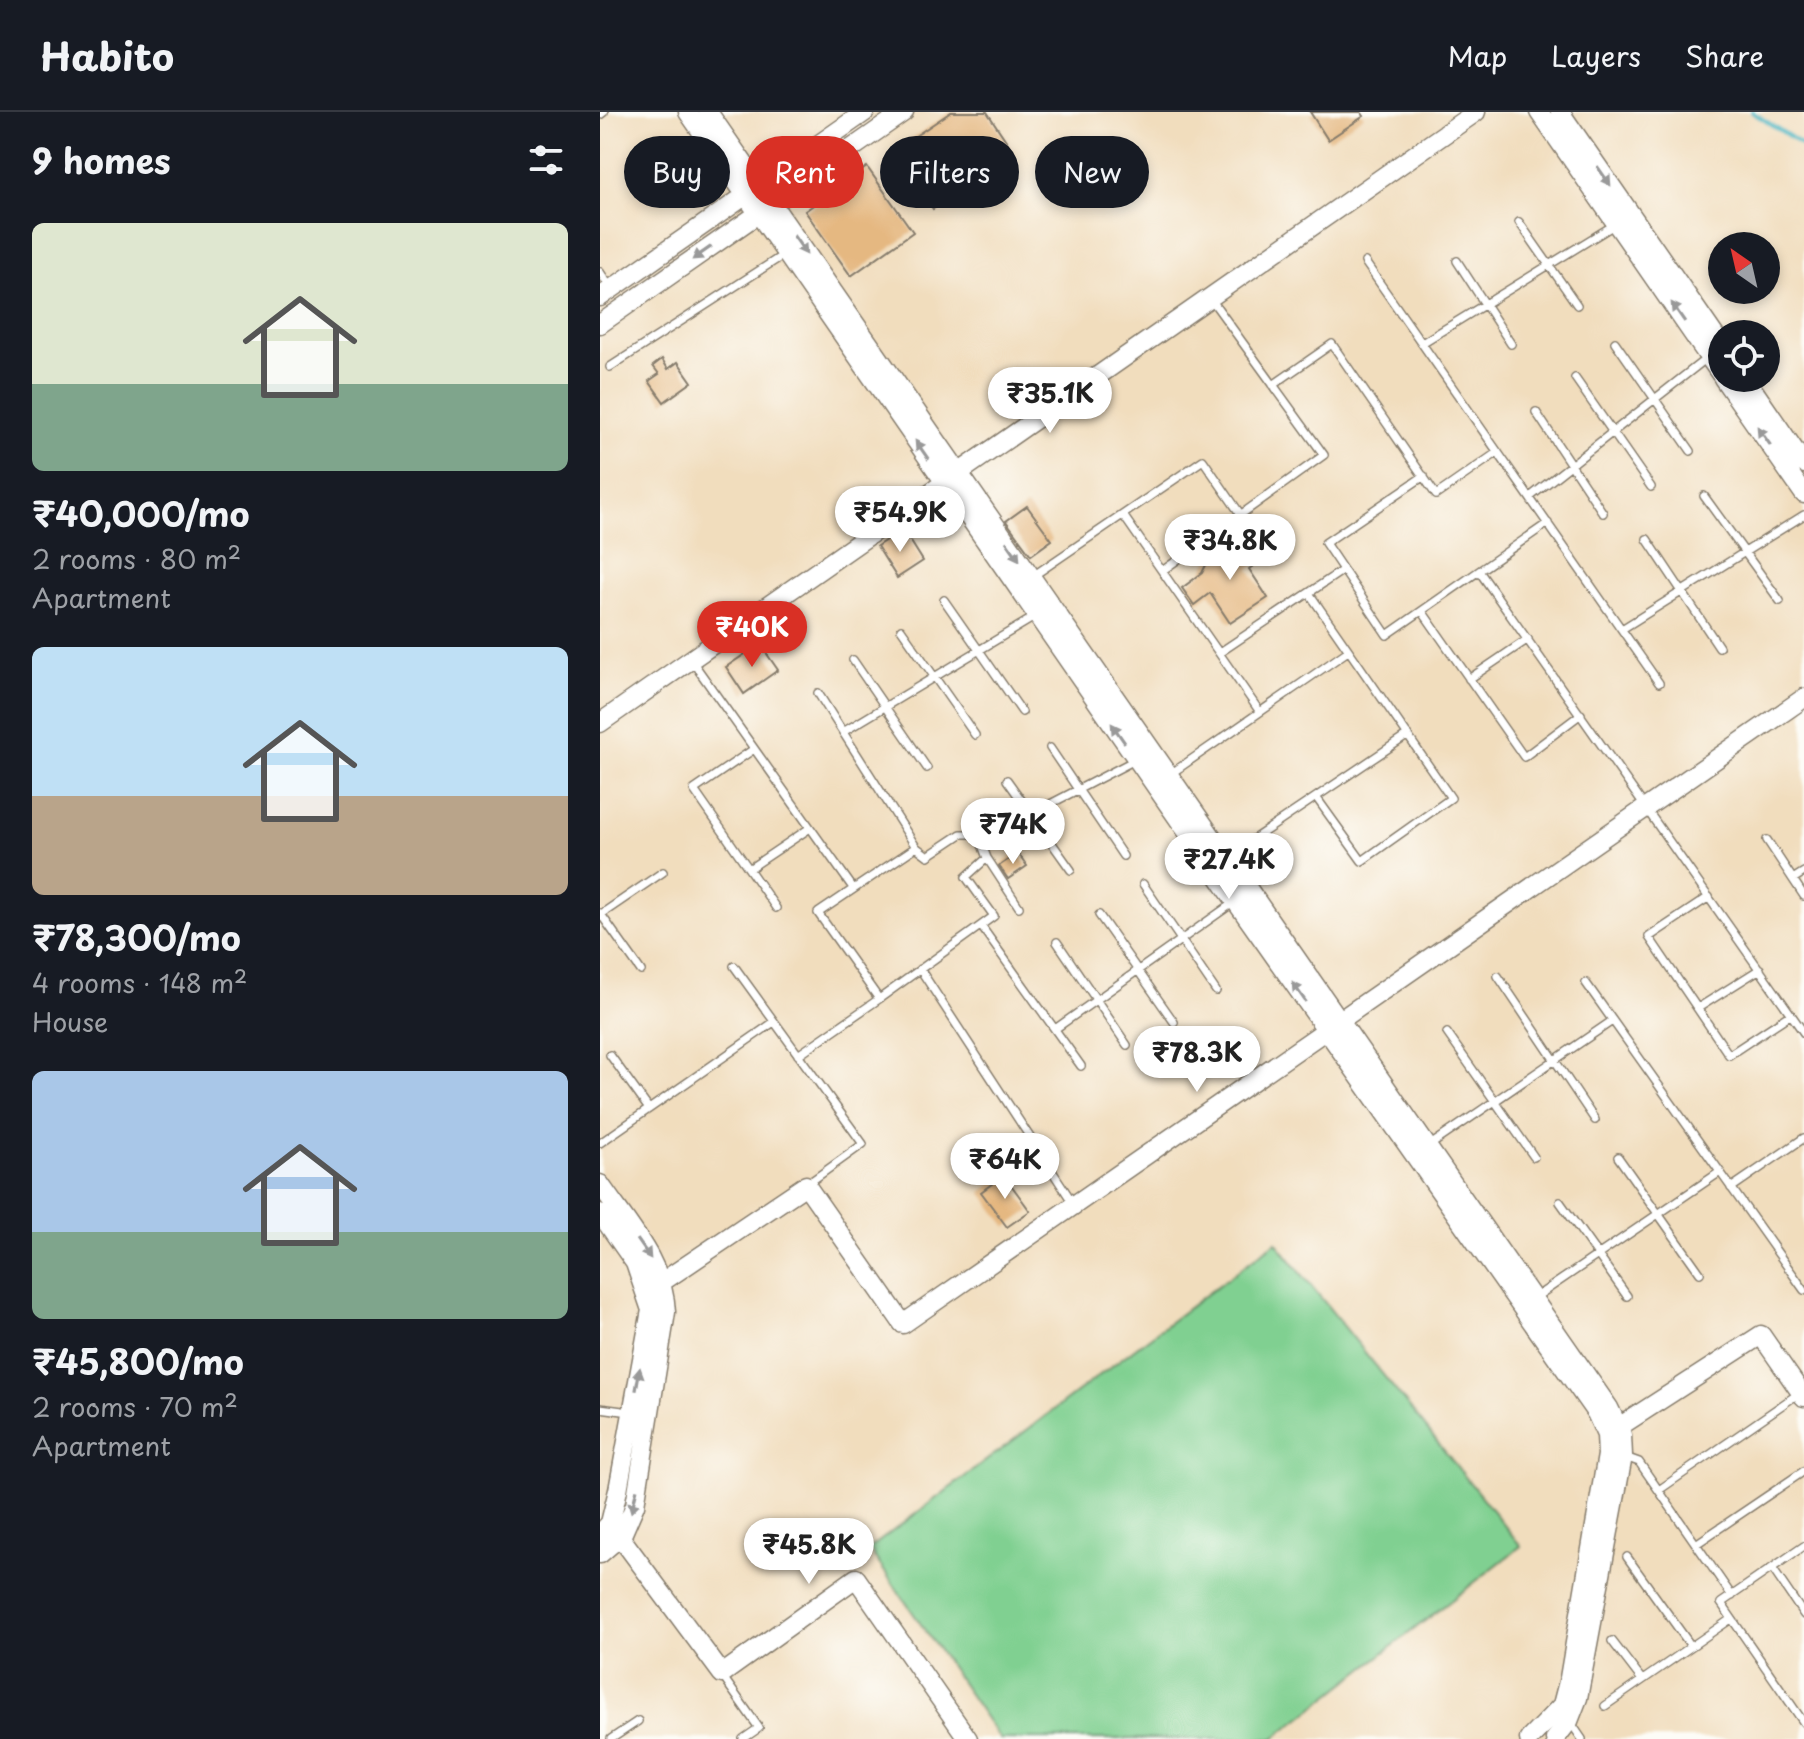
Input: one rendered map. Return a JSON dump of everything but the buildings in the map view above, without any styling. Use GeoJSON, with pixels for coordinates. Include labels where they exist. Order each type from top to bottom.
{"type":"FeatureCollection","features":[{"type":"Feature","properties":{"kind":"street"},"geometry":{"type":"LineString","coordinates":[[688,112],[746,184]]}},
{"type":"Feature","properties":{"kind":"street"},"geometry":{"type":"LineString","coordinates":[[708,112],[746,180]]}},
{"type":"Feature","properties":{"kind":"street"},"geometry":{"type":"LineString","coordinates":[[831,136],[865,112]]}},
{"type":"Feature","properties":{"kind":"street"},"geometry":{"type":"LineString","coordinates":[[600,324],[904,112]]}},
{"type":"Feature","properties":{"kind":"street"},"geometry":{"type":"LineString","coordinates":[[600,723],[1476,112]]}},
{"type":"Feature","properties":{"kind":"street"},"geometry":{"type":"LineString","coordinates":[[1539,112],[1616,224],[1708,342]]}},
{"type":"Feature","properties":{"kind":"street"},"geometry":{"type":"LineString","coordinates":[[1560,112],[1708,340]]}},
{"type":"Feature","properties":{"kind":"street"},"geometry":{"type":"LineString","coordinates":[[606,293],[746,195]]}},
{"type":"Feature","properties":{"kind":"street"},"geometry":{"type":"LineString","coordinates":[[764,209],[785,254],[951,478],[1031,578],[1235,902],[1427,1147],[1609,1408],[1612,1431],[1623,1456],[1578,1698],[1563,1716],[1529,1739]]}},
{"type":"Feature","properties":{"kind":"street"},"geometry":{"type":"LineString","coordinates":[[764,209],[951,478],[1036,616],[1143,755],[1168,776],[1332,1026],[1596,1413],[1612,1431]]}},
{"type":"Feature","properties":{"kind":"street"},"geometry":{"type":"LineString","coordinates":[[1733,392],[1804,494]]}},
{"type":"Feature","properties":{"kind":"street"},"geometry":{"type":"LineString","coordinates":[[1755,392],[1804,464]]}},
{"type":"Feature","properties":{"kind":"street"},"geometry":{"type":"LineString","coordinates":[[654,1287],[806,1185],[903,1324],[1804,698]]}},
{"type":"Feature","properties":{"kind":"street"},"geometry":{"type":"LineString","coordinates":[[600,1184],[654,1263],[651,1310],[611,1531],[600,1554]]}},
{"type":"Feature","properties":{"kind":"street"},"geometry":{"type":"LineString","coordinates":[[600,1213],[654,1287],[666,1312],[635,1505],[611,1531]]}},
{"type":"Feature","properties":{"kind":"street"},"geometry":{"type":"LineString","coordinates":[[1555,1739],[1563,1716],[1612,1431],[1761,1335],[1802,1395]]}},
{"type":"Feature","properties":{"kind":"street"},"geometry":{"type":"LineString","coordinates":[[611,1531],[722,1674],[856,1578],[968,1739]]}},
{"type":"Feature","properties":{"kind":"lane"},"geometry":{"type":"LineString","coordinates":[[1519,222],[1577,305]]}},
{"type":"Feature","properties":{"kind":"lane"},"geometry":{"type":"LineString","coordinates":[[1422,343],[1616,224]]}},
{"type":"Feature","properties":{"kind":"lane"},"geometry":{"type":"LineString","coordinates":[[610,367],[785,254]]}},
{"type":"Feature","properties":{"kind":"lane"},"geometry":{"type":"LineString","coordinates":[[1457,261],[1511,344]]}},
{"type":"Feature","properties":{"kind":"lane"},"geometry":{"type":"LineString","coordinates":[[1365,262],[1659,683]]}},
{"type":"Feature","properties":{"kind":"lane"},"geometry":{"type":"LineString","coordinates":[[600,272],[606,293]]}},
{"type":"Feature","properties":{"kind":"lane"},"geometry":{"type":"LineString","coordinates":[[1162,571],[1324,455],[1210,298]]}},
{"type":"Feature","properties":{"kind":"lane"},"geometry":{"type":"LineString","coordinates":[[1615,342],[1691,451]]}},
{"type":"Feature","properties":{"kind":"lane"},"geometry":{"type":"LineString","coordinates":[[1273,385],[1332,344],[1436,495],[1498,452]]}},
{"type":"Feature","properties":{"kind":"lane"},"geometry":{"type":"LineString","coordinates":[[1530,497],[1708,357]]}},
{"type":"Feature","properties":{"kind":"lane"},"geometry":{"type":"LineString","coordinates":[[1575,378],[1651,487]]}},
{"type":"Feature","properties":{"kind":"lane"},"geometry":{"type":"LineString","coordinates":[[1536,412],[1603,513]]}},
{"type":"Feature","properties":{"kind":"lane"},"geometry":{"type":"LineString","coordinates":[[1031,578],[1203,460],[1241,515]]}},
{"type":"Feature","properties":{"kind":"lane"},"geometry":{"type":"LineString","coordinates":[[1424,476],[1325,543],[1387,635],[1548,523]]}},
{"type":"Feature","properties":{"kind":"lane"},"geometry":{"type":"LineString","coordinates":[[1704,496],[1780,601]]}},
{"type":"Feature","properties":{"kind":"lane"},"geometry":{"type":"LineString","coordinates":[[1123,515],[1260,712]]}},
{"type":"Feature","properties":{"kind":"lane"},"geometry":{"type":"LineString","coordinates":[[1622,629],[1804,515]]}},
{"type":"Feature","properties":{"kind":"lane"},"geometry":{"type":"LineString","coordinates":[[1647,539],[1719,647]]}},
{"type":"Feature","properties":{"kind":"lane"},"geometry":{"type":"LineString","coordinates":[[1219,653],[1343,570]]}},
{"type":"Feature","properties":{"kind":"lane"},"geometry":{"type":"LineString","coordinates":[[1479,571],[1804,1033]]}},
{"type":"Feature","properties":{"kind":"lane"},"geometry":{"type":"LineString","coordinates":[[1309,593],[1451,798],[1362,861],[1316,797]]}},
{"type":"Feature","properties":{"kind":"lane"},"geometry":{"type":"LineString","coordinates":[[944,600],[1022,712]]}},
{"type":"Feature","properties":{"kind":"lane"},"geometry":{"type":"LineString","coordinates":[[1422,611],[1524,757],[1581,714]]}},
{"type":"Feature","properties":{"kind":"lane"},"geometry":{"type":"LineString","coordinates":[[843,732],[1036,616]]}},
{"type":"Feature","properties":{"kind":"lane"},"geometry":{"type":"LineString","coordinates":[[901,629],[975,735]]}},
{"type":"Feature","properties":{"kind":"lane"},"geometry":{"type":"LineString","coordinates":[[1469,679],[1528,639]]}},
{"type":"Feature","properties":{"kind":"lane"},"geometry":{"type":"LineString","coordinates":[[1168,776],[1348,651]]}},
{"type":"Feature","properties":{"kind":"lane"},"geometry":{"type":"LineString","coordinates":[[691,660],[853,888]]}},
{"type":"Feature","properties":{"kind":"lane"},"geometry":{"type":"LineString","coordinates":[[853,660],[927,768]]}},
{"type":"Feature","properties":{"kind":"lane"},"geometry":{"type":"LineString","coordinates":[[818,693],[916,847],[928,856],[961,834],[978,834],[1031,814],[1143,755]]}},
{"type":"Feature","properties":{"kind":"lane"},"geometry":{"type":"LineString","coordinates":[[1224,858],[1408,735]]}},
{"type":"Feature","properties":{"kind":"lane"},"geometry":{"type":"LineString","coordinates":[[1050,748],[1123,856]]}},
{"type":"Feature","properties":{"kind":"lane"},"geometry":{"type":"LineString","coordinates":[[754,749],[694,790],[776,908]]}},
{"type":"Feature","properties":{"kind":"lane"},"geometry":{"type":"LineString","coordinates":[[1007,780],[1071,870]]}},
{"type":"Feature","properties":{"kind":"lane"},"geometry":{"type":"LineString","coordinates":[[749,869],[810,828]]}},
{"type":"Feature","properties":{"kind":"lane"},"geometry":{"type":"LineString","coordinates":[[978,834],[987,858],[1019,907]]}},
{"type":"Feature","properties":{"kind":"lane"},"geometry":{"type":"LineString","coordinates":[[1767,840],[1804,896]]}},
{"type":"Feature","properties":{"kind":"lane"},"geometry":{"type":"LineString","coordinates":[[879,999],[818,913],[916,847]]}},
{"type":"Feature","properties":{"kind":"lane"},"geometry":{"type":"LineString","coordinates":[[798,1055],[994,916],[966,877],[987,858]]}},
{"type":"Feature","properties":{"kind":"lane"},"geometry":{"type":"LineString","coordinates":[[641,971],[600,914],[663,872]]}},
{"type":"Feature","properties":{"kind":"lane"},"geometry":{"type":"LineString","coordinates":[[1793,879],[1804,872]]}},
{"type":"Feature","properties":{"kind":"lane"},"geometry":{"type":"LineString","coordinates":[[1143,884],[1216,991]]}},
{"type":"Feature","properties":{"kind":"lane"},"geometry":{"type":"LineString","coordinates":[[1709,897],[1649,937],[1729,1055],[1791,1014]]}},
{"type":"Feature","properties":{"kind":"lane"},"geometry":{"type":"LineString","coordinates":[[1055,1029],[1235,902]]}},
{"type":"Feature","properties":{"kind":"lane"},"geometry":{"type":"LineString","coordinates":[[1099,915],[1174,1022]]}},
{"type":"Feature","properties":{"kind":"lane"},"geometry":{"type":"LineString","coordinates":[[981,926],[1081,1066]]}},
{"type":"Feature","properties":{"kind":"lane"},"geometry":{"type":"LineString","coordinates":[[1057,942],[1127,1045]]}},
{"type":"Feature","properties":{"kind":"lane"},"geometry":{"type":"LineString","coordinates":[[734,966],[863,1144],[806,1185]]}},
{"type":"Feature","properties":{"kind":"lane"},"geometry":{"type":"LineString","coordinates":[[920,969],[1075,1205]]}},
{"type":"Feature","properties":{"kind":"lane"},"geometry":{"type":"LineString","coordinates":[[1698,1008],[1760,969]]}},
{"type":"Feature","properties":{"kind":"lane"},"geometry":{"type":"LineString","coordinates":[[1498,976],[1595,1120]]}},
{"type":"Feature","properties":{"kind":"lane"},"geometry":{"type":"LineString","coordinates":[[1586,983],[1804,1290]]}},
{"type":"Feature","properties":{"kind":"lane"},"geometry":{"type":"LineString","coordinates":[[1427,1147],[1612,1021]]}},
{"type":"Feature","properties":{"kind":"lane"},"geometry":{"type":"LineString","coordinates":[[600,1143],[774,1022]]}},
{"type":"Feature","properties":{"kind":"lane"},"geometry":{"type":"LineString","coordinates":[[1447,1033],[1534,1157]]}},
{"type":"Feature","properties":{"kind":"lane"},"geometry":{"type":"LineString","coordinates":[[610,1055],[649,1109]]}},
{"type":"Feature","properties":{"kind":"lane"},"geometry":{"type":"LineString","coordinates":[[1731,1188],[1804,1138]]}},
{"type":"Feature","properties":{"kind":"lane"},"geometry":{"type":"LineString","coordinates":[[1618,1157],[1700,1273]]}},
{"type":"Feature","properties":{"kind":"lane"},"geometry":{"type":"LineString","coordinates":[[1533,1299],[1720,1172]]}},
{"type":"Feature","properties":{"kind":"lane"},"geometry":{"type":"LineString","coordinates":[[1560,1202],[1627,1296]]}},
{"type":"Feature","properties":{"kind":"lane"},"geometry":{"type":"LineString","coordinates":[[1659,1490],[1802,1395]]}},
{"type":"Feature","properties":{"kind":"lane"},"geometry":{"type":"LineString","coordinates":[[600,1408],[632,1413]]}},
{"type":"Feature","properties":{"kind":"lane"},"geometry":{"type":"LineString","coordinates":[[1623,1456],[1639,1462],[1732,1596]]}},
{"type":"Feature","properties":{"kind":"lane"},"geometry":{"type":"LineString","coordinates":[[1696,1544],[1804,1471]]}},
{"type":"Feature","properties":{"kind":"lane"},"geometry":{"type":"LineString","coordinates":[[1804,1546],[1721,1603],[1804,1723]]}},
{"type":"Feature","properties":{"kind":"lane"},"geometry":{"type":"LineString","coordinates":[[1627,1557],[1691,1646]]}},
{"type":"Feature","properties":{"kind":"lane"},"geometry":{"type":"LineString","coordinates":[[1772,1568],[1804,1615]]}},
{"type":"Feature","properties":{"kind":"lane"},"geometry":{"type":"LineString","coordinates":[[1605,1706],[1731,1619]]}},
{"type":"Feature","properties":{"kind":"lane"},"geometry":{"type":"LineString","coordinates":[[1612,1641],[1642,1680]]}},
{"type":"Feature","properties":{"kind":"lane"},"geometry":{"type":"LineString","coordinates":[[722,1674],[759,1728],[743,1739]]}},
{"type":"Feature","properties":{"kind":"lane"},"geometry":{"type":"LineString","coordinates":[[1563,1716],[1582,1739]]}},
{"type":"Feature","properties":{"kind":"lane"},"geometry":{"type":"LineString","coordinates":[[611,1739],[638,1721]]}},
{"type":"Feature","properties":{"kind":"green space"},"geometry":{"type":"Polygon","coordinates":[[[1276,1242],[1521,1546],[1273,1739],[1000,1739],[869,1549],[1276,1242]]]}},
{"type":"Feature","properties":{"kind":"waterway"},"geometry":{"type":"LineString","coordinates":[[1752,112],[1804,146]]}}]}
